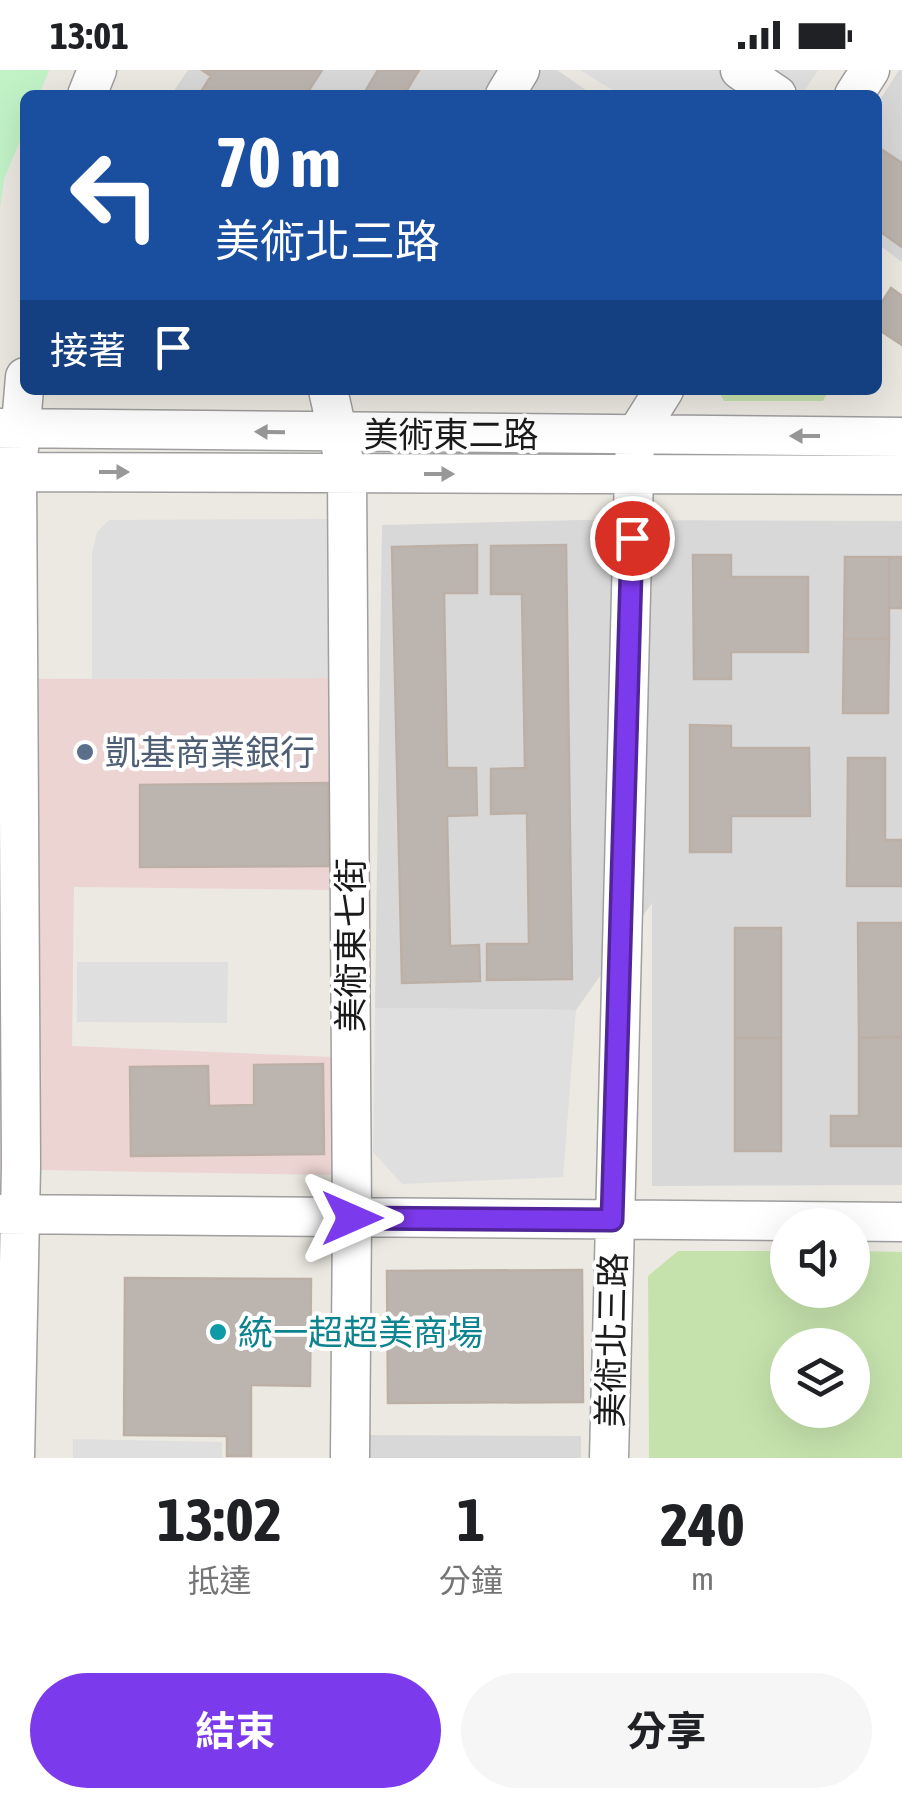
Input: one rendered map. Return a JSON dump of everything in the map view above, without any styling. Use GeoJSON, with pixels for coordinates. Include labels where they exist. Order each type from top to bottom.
{"type":"FeatureCollection","features":[{"type":"Feature","properties":{"kind":"street"},"geometry":{"type":"LineString","coordinates":[[740,70],[770,90]]}},
{"type":"Feature","properties":{"kind":"street"},"geometry":{"type":"LineString","coordinates":[[15,1458],[10,1214],[8,472],[10,428],[20,394]]}},
{"type":"Feature","properties":{"kind":"street","name":"美術東七街"},"geometry":{"type":"LineString","coordinates":[[329,395],[347,474],[350,1458]]}},
{"type":"Feature","properties":{"kind":"street"},"geometry":{"type":"LineString","coordinates":[[635,436],[661,395]]}},
{"type":"Feature","properties":{"kind":"street","name":"美術東二路"},"geometry":{"type":"LineString","coordinates":[[10,428],[902,437]]}},
{"type":"Feature","properties":{"kind":"street","name":"美術北三路"},"geometry":{"type":"LineString","coordinates":[[609,1458],[612,1220],[635,436]]}},
{"type":"Feature","properties":{"kind":"street","name":"美術東二路"},"geometry":{"type":"LineString","coordinates":[[8,472],[902,475]]}},
{"type":"Feature","properties":{"kind":"street"},"geometry":{"type":"LineString","coordinates":[[10,1214],[902,1222]]}},
{"type":"Feature","properties":{"kind":"shaded area"},"geometry":{"type":"Polygon","coordinates":[[[188,70],[557,70],[586,90],[174,90],[188,70]]]}},
{"type":"Feature","properties":{"kind":"shaded area"},"geometry":{"type":"Polygon","coordinates":[[[580,70],[818,70],[805,90],[613,90],[580,70]]]}},
{"type":"Feature","properties":{"kind":"shaded area"},"geometry":{"type":"Polygon","coordinates":[[[902,70],[902,262],[882,247],[882,97],[902,70]]]}},
{"type":"Feature","properties":{"kind":"shaded area"},"geometry":{"type":"Polygon","coordinates":[[[335,519],[333,678],[92,679],[92,553],[97,532],[109,520],[335,519]]]}},
{"type":"Feature","properties":{"kind":"shaded area"},"geometry":{"type":"Polygon","coordinates":[[[581,520],[902,521],[902,1185],[652,1186],[652,903],[576,1010],[375,1008],[382,525],[581,520]]]}},
{"type":"Feature","properties":{"kind":"shaded area"},"geometry":{"type":"Polygon","coordinates":[[[333,678],[331,890],[74,887],[72,1046],[334,1057],[334,1175],[38,1170],[0,1458],[0,679],[333,678]]]}},
{"type":"Feature","properties":{"kind":"shaded area"},"geometry":{"type":"Polygon","coordinates":[[[77,962],[228,962],[227,1023],[77,1022],[77,962]]]}},
{"type":"Feature","properties":{"kind":"shaded area"},"geometry":{"type":"Polygon","coordinates":[[[375,1008],[576,1010],[563,1177],[402,1184],[373,1152],[375,1008]]]}},
{"type":"Feature","properties":{"kind":"shaded area"},"geometry":{"type":"Polygon","coordinates":[[[369,1435],[581,1436],[581,1458],[369,1458],[369,1435]]]}},
{"type":"Feature","properties":{"kind":"shaded area"},"geometry":{"type":"Polygon","coordinates":[[[73,1439],[222,1442],[222,1458],[73,1458],[73,1439]]]}},
{"type":"Feature","properties":{"kind":"green space"},"geometry":{"type":"Polygon","coordinates":[[[0,70],[49,70],[41,90],[20,90],[20,141],[4,179],[0,208],[0,70]]]}},
{"type":"Feature","properties":{"kind":"green space"},"geometry":{"type":"Polygon","coordinates":[[[721,395],[826,395],[823,401],[724,401],[721,395]]]}},
{"type":"Feature","properties":{"kind":"green space"},"geometry":{"type":"Polygon","coordinates":[[[678,1251],[770,1251],[770,1308],[870,1308],[870,1251],[902,1252],[902,1458],[649,1458],[648,1276],[678,1251]]]}},
{"type":"Feature","properties":{"kind":"building"},"geometry":{"type":"Polygon","coordinates":[[[202,70],[322,70],[309,90],[202,90],[211,76],[202,70]]]}},
{"type":"Feature","properties":{"kind":"building"},"geometry":{"type":"Polygon","coordinates":[[[378,70],[419,70],[407,90],[366,90],[378,70]]]}},
{"type":"Feature","properties":{"kind":"building"},"geometry":{"type":"Polygon","coordinates":[[[882,150],[902,163],[902,247],[882,233],[882,150]]]}},
{"type":"Feature","properties":{"kind":"building"},"geometry":{"type":"Polygon","coordinates":[[[891,288],[902,296],[902,345],[882,332],[882,302],[891,288]]]}},
{"type":"Feature","properties":{"kind":"building"},"geometry":{"type":"Polygon","coordinates":[[[477,545],[477,593],[444,593],[447,768],[476,768],[477,815],[447,816],[450,946],[479,945],[480,981],[402,983],[392,547],[477,545]]]}},
{"type":"Feature","properties":{"kind":"building"},"geometry":{"type":"Polygon","coordinates":[[[566,545],[572,979],[487,980],[487,944],[529,944],[527,813],[491,814],[491,769],[525,768],[522,594],[491,594],[491,546],[566,545]]]}},
{"type":"Feature","properties":{"kind":"building"},"geometry":{"type":"Polygon","coordinates":[[[693,555],[731,555],[731,577],[808,577],[808,652],[731,652],[731,679],[694,679],[693,555]]]}},
{"type":"Feature","properties":{"kind":"building"},"geometry":{"type":"Polygon","coordinates":[[[845,557],[889,557],[889,639],[844,639],[845,557]]]}},
{"type":"Feature","properties":{"kind":"building"},"geometry":{"type":"Polygon","coordinates":[[[889,557],[902,557],[902,608],[889,608],[889,557]]]}},
{"type":"Feature","properties":{"kind":"building"},"geometry":{"type":"Polygon","coordinates":[[[844,639],[889,639],[888,713],[843,713],[844,639]]]}},
{"type":"Feature","properties":{"kind":"building"},"geometry":{"type":"Polygon","coordinates":[[[690,725],[731,726],[731,748],[809,748],[810,816],[731,816],[731,852],[690,852],[690,725]]]}},
{"type":"Feature","properties":{"kind":"building"},"geometry":{"type":"Polygon","coordinates":[[[848,758],[885,758],[885,840],[902,840],[902,886],[847,886],[848,758]]]}},
{"type":"Feature","properties":{"kind":"building"},"geometry":{"type":"Polygon","coordinates":[[[328,783],[329,866],[140,867],[140,785],[328,783]]]}},
{"type":"Feature","properties":{"kind":"building"},"geometry":{"type":"Polygon","coordinates":[[[858,923],[902,923],[902,1037],[859,1038],[858,923]]]}},
{"type":"Feature","properties":{"kind":"building"},"geometry":{"type":"Polygon","coordinates":[[[735,928],[781,928],[781,1038],[735,1038],[735,928]]]}},
{"type":"Feature","properties":{"kind":"building"},"geometry":{"type":"Polygon","coordinates":[[[902,1037],[902,1146],[831,1146],[831,1116],[859,1116],[859,1038],[902,1037]]]}},
{"type":"Feature","properties":{"kind":"building"},"geometry":{"type":"Polygon","coordinates":[[[735,1038],[781,1038],[781,1151],[735,1151],[735,1038]]]}},
{"type":"Feature","properties":{"kind":"building"},"geometry":{"type":"Polygon","coordinates":[[[323,1064],[324,1154],[131,1156],[130,1067],[208,1066],[209,1106],[254,1105],[254,1065],[323,1064]]]}},
{"type":"Feature","properties":{"kind":"building"},"geometry":{"type":"Polygon","coordinates":[[[582,1270],[583,1402],[388,1403],[387,1271],[582,1270]]]}},
{"type":"Feature","properties":{"kind":"building","name":"統一超超美商場"},"geometry":{"type":"Polygon","coordinates":[[[125,1278],[311,1279],[310,1386],[251,1385],[251,1456],[227,1456],[227,1436],[124,1435],[125,1278]]]}},
{"type":"Feature","properties":{"kind":"place","name":"凱基商業銀行"},"geometry":{"type":"Point","coordinates":[85,752]}},
{"type":"Feature","properties":{"kind":"place","name":"統一超超美商場"},"geometry":{"type":"Point","coordinates":[218,1332]}},
{"type":"Feature","properties":{"kind":"route"},"geometry":{"type":"LineString","coordinates":[[352,1218],[612,1220],[632,538]]}}]}
